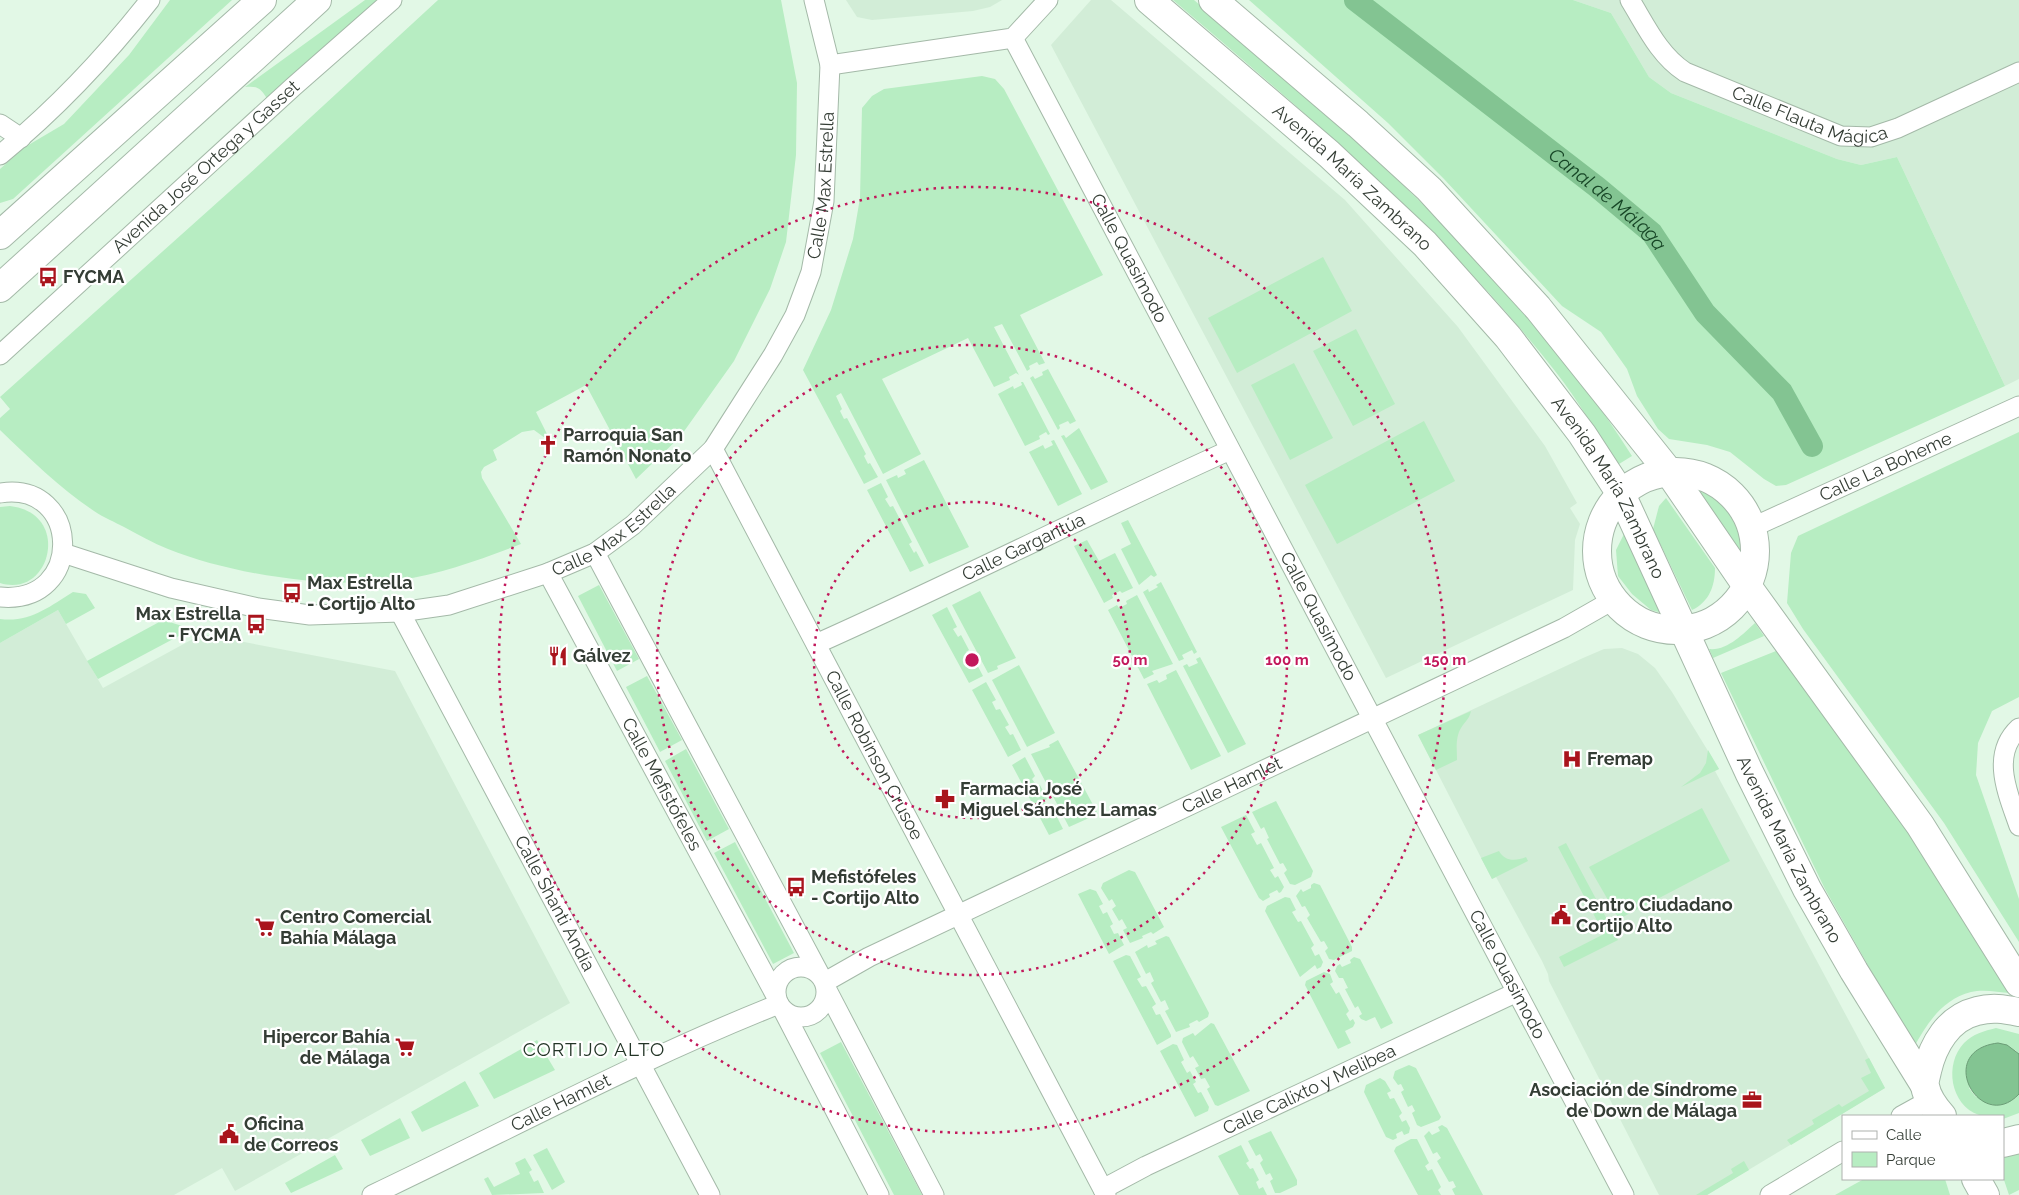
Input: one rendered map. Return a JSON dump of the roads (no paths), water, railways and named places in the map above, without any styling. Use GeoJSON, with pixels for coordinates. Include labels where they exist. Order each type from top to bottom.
{"type":"FeatureCollection","features":[{"type":"Feature","properties":{"kind":"main road"},"geometry":{"type":"LineString","coordinates":[[0,235],[262,0]]}},
{"type":"Feature","properties":{"kind":"main road"},"geometry":{"type":"LineString","coordinates":[[0,288],[317,0]]}},
{"type":"Feature","properties":{"kind":"main road"},"geometry":{"type":"LineString","coordinates":[[270,42],[339,0]]}},
{"type":"Feature","properties":{"kind":"main road","name":"Avenida María Zambrano"},"geometry":{"type":"LineString","coordinates":[[1149,0],[1329,154],[1425,244],[1508,337],[1582,434],[1621,494],[1686,630],[1741,754],[1807,889],[1932,1100]]}},
{"type":"Feature","properties":{"kind":"main road"},"geometry":{"type":"LineString","coordinates":[[1212,0],[1358,124],[1429,189],[1538,308],[1669,472],[1747,586],[1920,826],[2019,983]]}},
{"type":"Feature","properties":{"kind":"main road"},"geometry":{"type":"LineString","coordinates":[[1669,472],[1691,474],[1711,480],[1722,488],[1742,508],[1751,528],[1755,547],[1754,567],[1747,586],[1736,603],[1722,616],[1704,625],[1686,630],[1658,628],[1633,618],[1613,600],[1602,580],[1597,557],[1598,542],[1607,512],[1621,494],[1644,479],[1669,472]]}},
{"type":"Feature","properties":{"kind":"main road"},"geometry":{"type":"LineString","coordinates":[[1932,1100],[1930,1059],[1939,1038],[1955,1022],[1975,1011],[1997,1008],[2019,1012]]}},
{"type":"Feature","properties":{"kind":"main road"},"geometry":{"type":"LineString","coordinates":[[2004,1143],[2019,1139]]}},
{"type":"Feature","properties":{"kind":"main road"},"geometry":{"type":"LineString","coordinates":[[1977,1180],[1985,1195]]}},
{"type":"Feature","properties":{"kind":"street"},"geometry":{"type":"LineString","coordinates":[[0,155],[21,138],[119,40],[150,0]]}},
{"type":"Feature","properties":{"kind":"street","name":"Avenida José Ortega y Gasset"},"geometry":{"type":"LineString","coordinates":[[0,355],[293,87],[392,0]]}},
{"type":"Feature","properties":{"kind":"street","name":"Calle Max Estrella"},"geometry":{"type":"LineString","coordinates":[[63,553],[199,596],[258,608],[310,615],[400,612],[449,605],[548,573],[595,552],[634,525],[713,449],[773,355],[795,315],[811,272],[824,201],[830,65],[814,0]]}},
{"type":"Feature","properties":{"kind":"street"},"geometry":{"type":"LineString","coordinates":[[830,65],[1013,38],[1048,0]]}},
{"type":"Feature","properties":{"kind":"street","name":"Calle Flauta Mágica"},"geometry":{"type":"LineString","coordinates":[[1630,0],[1660,50],[1672,64],[1685,72],[1841,136],[1871,137],[1898,128],[2019,72]]}},
{"type":"Feature","properties":{"kind":"street","name":"Calle Quasimodo"},"geometry":{"type":"LineString","coordinates":[[1013,38],[1374,719],[1515,992],[1624,1195]]}},
{"type":"Feature","properties":{"kind":"street"},"geometry":{"type":"LineString","coordinates":[[0,124],[21,138]]}},
{"type":"Feature","properties":{"kind":"street","name":"Calle La Boheme"},"geometry":{"type":"LineString","coordinates":[[1751,528],[2019,406]]}},
{"type":"Feature","properties":{"kind":"street","name":"Calle Robinson Crusoe"},"geometry":{"type":"LineString","coordinates":[[713,449],[1104,1192]]}},
{"type":"Feature","properties":{"kind":"street","name":"Calle Gargantúa"},"geometry":{"type":"LineString","coordinates":[[816,644],[940,589],[1097,512],[1230,450]]}},
{"type":"Feature","properties":{"kind":"street"},"geometry":{"type":"LineString","coordinates":[[0,597],[13,598],[29,595],[44,586],[55,574],[62,560],[63,553],[62,531],[48,507],[25,493],[4,489]]}},
{"type":"Feature","properties":{"kind":"street"},"geometry":{"type":"LineString","coordinates":[[595,552],[824,982],[934,1195]]}},
{"type":"Feature","properties":{"kind":"street","name":"Calle Mefistófeles"},"geometry":{"type":"LineString","coordinates":[[548,573],[880,1195]]}},
{"type":"Feature","properties":{"kind":"street","name":"Calle Hamlet"},"geometry":{"type":"LineString","coordinates":[[824,982],[869,957],[1564,628],[1613,600]]}},
{"type":"Feature","properties":{"kind":"street","name":"Calle Shanti Andía"},"geometry":{"type":"LineString","coordinates":[[400,612],[710,1195]]}},
{"type":"Feature","properties":{"kind":"street"},"geometry":{"type":"LineString","coordinates":[[2019,728],[2006,748],[2001,763],[2006,788],[2019,826]]}},
{"type":"Feature","properties":{"kind":"street"},"geometry":{"type":"LineString","coordinates":[[803,967],[824,982],[825,1000],[820,1009],[812,1015],[802,1017],[792,1015],[779,1003],[780,979],[786,972],[803,967]]}},
{"type":"Feature","properties":{"kind":"street","name":"Calle Calixto y Melibea"},"geometry":{"type":"LineString","coordinates":[[1104,1192],[1515,992]]}},
{"type":"Feature","properties":{"kind":"street","name":"Calle Hamlet"},"geometry":{"type":"LineString","coordinates":[[372,1195],[731,1023],[779,1003]]}},
{"type":"Feature","properties":{"kind":"street"},"geometry":{"type":"LineString","coordinates":[[1904,1115],[1932,1100]]}},
{"type":"Feature","properties":{"kind":"street"},"geometry":{"type":"LineString","coordinates":[[1770,1195],[1842,1152]]}},
{"type":"Feature","properties":{"kind":"waterway","name":"Canal de Málaga"},"geometry":{"type":"LineString","coordinates":[[1355,0],[1597,187],[1652,233],[1705,313],[1782,392],[1812,446]]}},
{"type":"Feature","properties":{"kind":"place","name":"FYCMA"},"geometry":{"type":"Point","coordinates":[48,277]}},
{"type":"Feature","properties":{"kind":"place","name":"Parroquia San Ramón Nonato"},"geometry":{"type":"Point","coordinates":[548,445]}},
{"type":"Feature","properties":{"kind":"place","name":"Max Estrella - Cortijo Alto"},"geometry":{"type":"Point","coordinates":[292,593]}},
{"type":"Feature","properties":{"kind":"place","name":"Max Estrella - FYCMA"},"geometry":{"type":"Point","coordinates":[256,624]}},
{"type":"Feature","properties":{"kind":"place","name":"Gálvez"},"geometry":{"type":"Point","coordinates":[558,656]}},
{"type":"Feature","properties":{"kind":"place","name":"Fremap"},"geometry":{"type":"Point","coordinates":[1572,759]}},
{"type":"Feature","properties":{"kind":"place","name":"Farmacia José Miguel Sánchez Lamas"},"geometry":{"type":"Point","coordinates":[945,799]}},
{"type":"Feature","properties":{"kind":"place","name":"Mefistófeles - Cortijo Alto"},"geometry":{"type":"Point","coordinates":[796,887]}},
{"type":"Feature","properties":{"kind":"place","name":"Centro Ciudadano Cortijo Alto"},"geometry":{"type":"Point","coordinates":[1561,915]}},
{"type":"Feature","properties":{"kind":"place","name":"Centro Comercial Bahía Málaga"},"geometry":{"type":"Point","coordinates":[265,927]}},
{"type":"Feature","properties":{"kind":"place","name":"Hipercor Bahía de Málaga"},"geometry":{"type":"Point","coordinates":[405,1047]}},
{"type":"Feature","properties":{"kind":"place","name":"Asociación de Síndrome de Down de Málaga"},"geometry":{"type":"Point","coordinates":[1752,1100]}},
{"type":"Feature","properties":{"kind":"place","name":"Oficina de Correos"},"geometry":{"type":"Point","coordinates":[229,1134]}},
{"type":"Feature","properties":{"kind":"district","name":"CORTIJO ALTO"},"geometry":{"type":"Point","coordinates":[594,1049]}}]}
